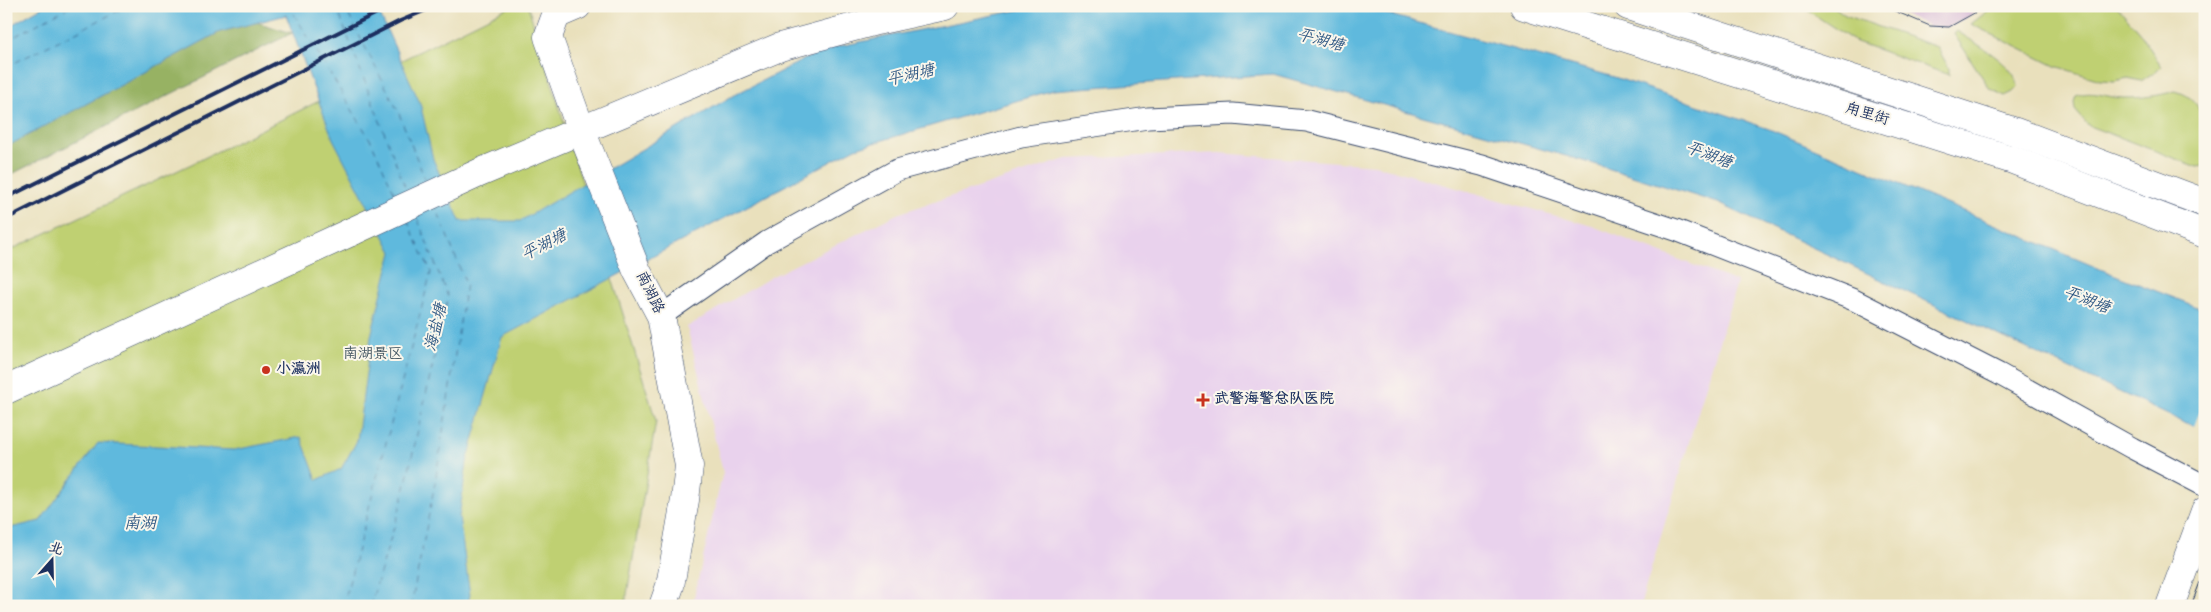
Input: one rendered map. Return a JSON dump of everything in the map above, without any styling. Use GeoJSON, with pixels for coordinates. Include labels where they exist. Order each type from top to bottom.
{"type":"FeatureCollection","features":[{"type":"Feature","properties":{"kind":"main road","name":"南湖路"},"geometry":{"type":"LineString","coordinates":[[578,6],[556,15],[548,37],[637,270],[661,316],[689,466],[670,586],[663,606]]}},
{"type":"Feature","properties":{"kind":"main road"},"geometry":{"type":"LineString","coordinates":[[6,390],[479,173],[780,47],[876,21],[945,6]]}},
{"type":"Feature","properties":{"kind":"main road","name":"甪里街"},"geometry":{"type":"LineString","coordinates":[[1524,6],[2012,160],[2205,234]]}},
{"type":"Feature","properties":{"kind":"main road","name":"甪里街"},"geometry":{"type":"LineString","coordinates":[[1628,6],[2016,132],[2205,203]]}},
{"type":"Feature","properties":{"kind":"main road"},"geometry":{"type":"LineString","coordinates":[[2170,606],[2205,511]]}},
{"type":"Feature","properties":{"kind":"street"},"geometry":{"type":"LineString","coordinates":[[661,316],[767,242],[897,170],[1021,137],[1148,118],[1233,114],[1308,121],[1482,165],[1676,230],[1854,300],[1999,374],[2205,486]]}},
{"type":"Feature","properties":{"kind":"shaded area","name":"武警海警总队医院"},"geometry":{"type":"Polygon","coordinates":[[[1219,153],[1375,165],[1592,226],[1737,282],[1640,606],[692,606],[723,472],[687,327],[773,276],[897,214],[1066,159],[1219,153]]]}},
{"type":"Feature","properties":{"kind":"green space","name":"南湖景区"},"geometry":{"type":"Polygon","coordinates":[[[511,6],[528,6],[656,421],[625,606],[6,606],[6,252],[202,159],[511,6]]]}},
{"type":"Feature","properties":{"kind":"green space"},"geometry":{"type":"Polygon","coordinates":[[[1801,6],[1833,6],[1845,15],[1937,47],[1949,68],[1949,75],[1854,41],[1801,6]]]}},
{"type":"Feature","properties":{"kind":"green space"},"geometry":{"type":"Polygon","coordinates":[[[1994,6],[2117,6],[2140,33],[2162,67],[2141,81],[2128,78],[2114,81],[2100,80],[2055,66],[1971,24],[1994,6]]]}},
{"type":"Feature","properties":{"kind":"green space"},"geometry":{"type":"Polygon","coordinates":[[[233,15],[292,33],[6,177],[6,119],[233,15]]]}},
{"type":"Feature","properties":{"kind":"green space"},"geometry":{"type":"Polygon","coordinates":[[[1957,31],[2003,63],[2016,79],[2018,87],[2013,92],[2005,96],[1990,89],[1954,34],[1957,31]]]}},
{"type":"Feature","properties":{"kind":"green space"},"geometry":{"type":"Polygon","coordinates":[[[2175,91],[2186,95],[2200,111],[2205,132],[2205,166],[2198,167],[2089,126],[2075,110],[2074,102],[2076,96],[2082,94],[2130,98],[2175,91]]]}},
{"type":"Feature","properties":{"kind":"water"},"geometry":{"type":"Polygon","coordinates":[[[44,6],[376,6],[420,103],[433,159],[460,221],[520,221],[734,95],[825,49],[1039,6],[1358,6],[1614,77],[1769,129],[2105,271],[2205,310],[2205,430],[2183,422],[1718,203],[1591,163],[1273,74],[1053,90],[856,148],[502,337],[467,462],[459,517],[470,595],[467,606],[6,606],[6,529],[40,521],[98,443],[234,450],[301,437],[317,480],[341,469],[357,441],[371,336],[392,252],[333,139],[286,15],[220,32],[6,147],[6,28],[44,6]]]}},
{"type":"Feature","properties":{"kind":"pier"},"geometry":{"type":"Polygon","coordinates":[[[2205,398],[2205,433],[2193,429],[2205,398]]]}},
{"type":"Feature","properties":{"kind":"building"},"geometry":{"type":"Polygon","coordinates":[[[1883,6],[1987,6],[1949,27],[1930,26],[1883,6]]]}},
{"type":"Feature","properties":{"kind":"ferry route"},"geometry":{"type":"LineString","coordinates":[[6,41],[71,6]]}},
{"type":"Feature","properties":{"kind":"ferry route"},"geometry":{"type":"LineString","coordinates":[[6,67],[128,6]]}},
{"type":"Feature","properties":{"kind":"ferry route"},"geometry":{"type":"LineString","coordinates":[[287,6],[291,9],[371,141],[396,196]]}},
{"type":"Feature","properties":{"kind":"ferry route"},"geometry":{"type":"LineString","coordinates":[[336,6],[407,192]]}},
{"type":"Feature","properties":{"kind":"ferry route"},"geometry":{"type":"LineString","coordinates":[[344,6],[398,111],[426,182]]}},
{"type":"Feature","properties":{"kind":"ferry route"},"geometry":{"type":"LineString","coordinates":[[411,606],[435,483],[466,284],[436,207]]}},
{"type":"Feature","properties":{"kind":"ferry route"},"geometry":{"type":"LineString","coordinates":[[370,606],[402,501],[448,297],[417,217]]}},
{"type":"Feature","properties":{"kind":"ferry route"},"geometry":{"type":"LineString","coordinates":[[343,606],[431,272],[407,220]]}},
{"type":"Feature","properties":{"kind":"tram line"},"geometry":{"type":"LineString","coordinates":[[2191,606],[2205,569]]}},
{"type":"Feature","properties":{"kind":"tram line"},"geometry":{"type":"LineString","coordinates":[[2202,606],[2205,598]]}},
{"type":"Feature","properties":{"kind":"railway"},"geometry":{"type":"LineString","coordinates":[[6,198],[391,6]]}},
{"type":"Feature","properties":{"kind":"railway"},"geometry":{"type":"LineString","coordinates":[[6,219],[400,21],[436,6]]}},
{"type":"Feature","properties":{"kind":"place","name":"小瀛洲"},"geometry":{"type":"Point","coordinates":[266,370]}},
{"type":"Feature","properties":{"kind":"place","name":"武警海警总队医院"},"geometry":{"type":"Point","coordinates":[1203,400]}},
{"type":"Feature","properties":{"kind":"water label","name":"平湖塘"},"geometry":{"type":"Point","coordinates":[1320,42]}},
{"type":"Feature","properties":{"kind":"water label","name":"平湖塘"},"geometry":{"type":"Point","coordinates":[911,77]}},
{"type":"Feature","properties":{"kind":"water label","name":"平湖塘"},"geometry":{"type":"Point","coordinates":[1708,157]}},
{"type":"Feature","properties":{"kind":"water label","name":"平湖塘"},"geometry":{"type":"Point","coordinates":[545,247]}},
{"type":"Feature","properties":{"kind":"water label","name":"平湖塘"},"geometry":{"type":"Point","coordinates":[2086,302]}},
{"type":"Feature","properties":{"kind":"water label","name":"海盐塘"},"geometry":{"type":"Point","coordinates":[438,328]}},
{"type":"Feature","properties":{"kind":"water label","name":"南湖"},"geometry":{"type":"Point","coordinates":[140,525]}}]}
